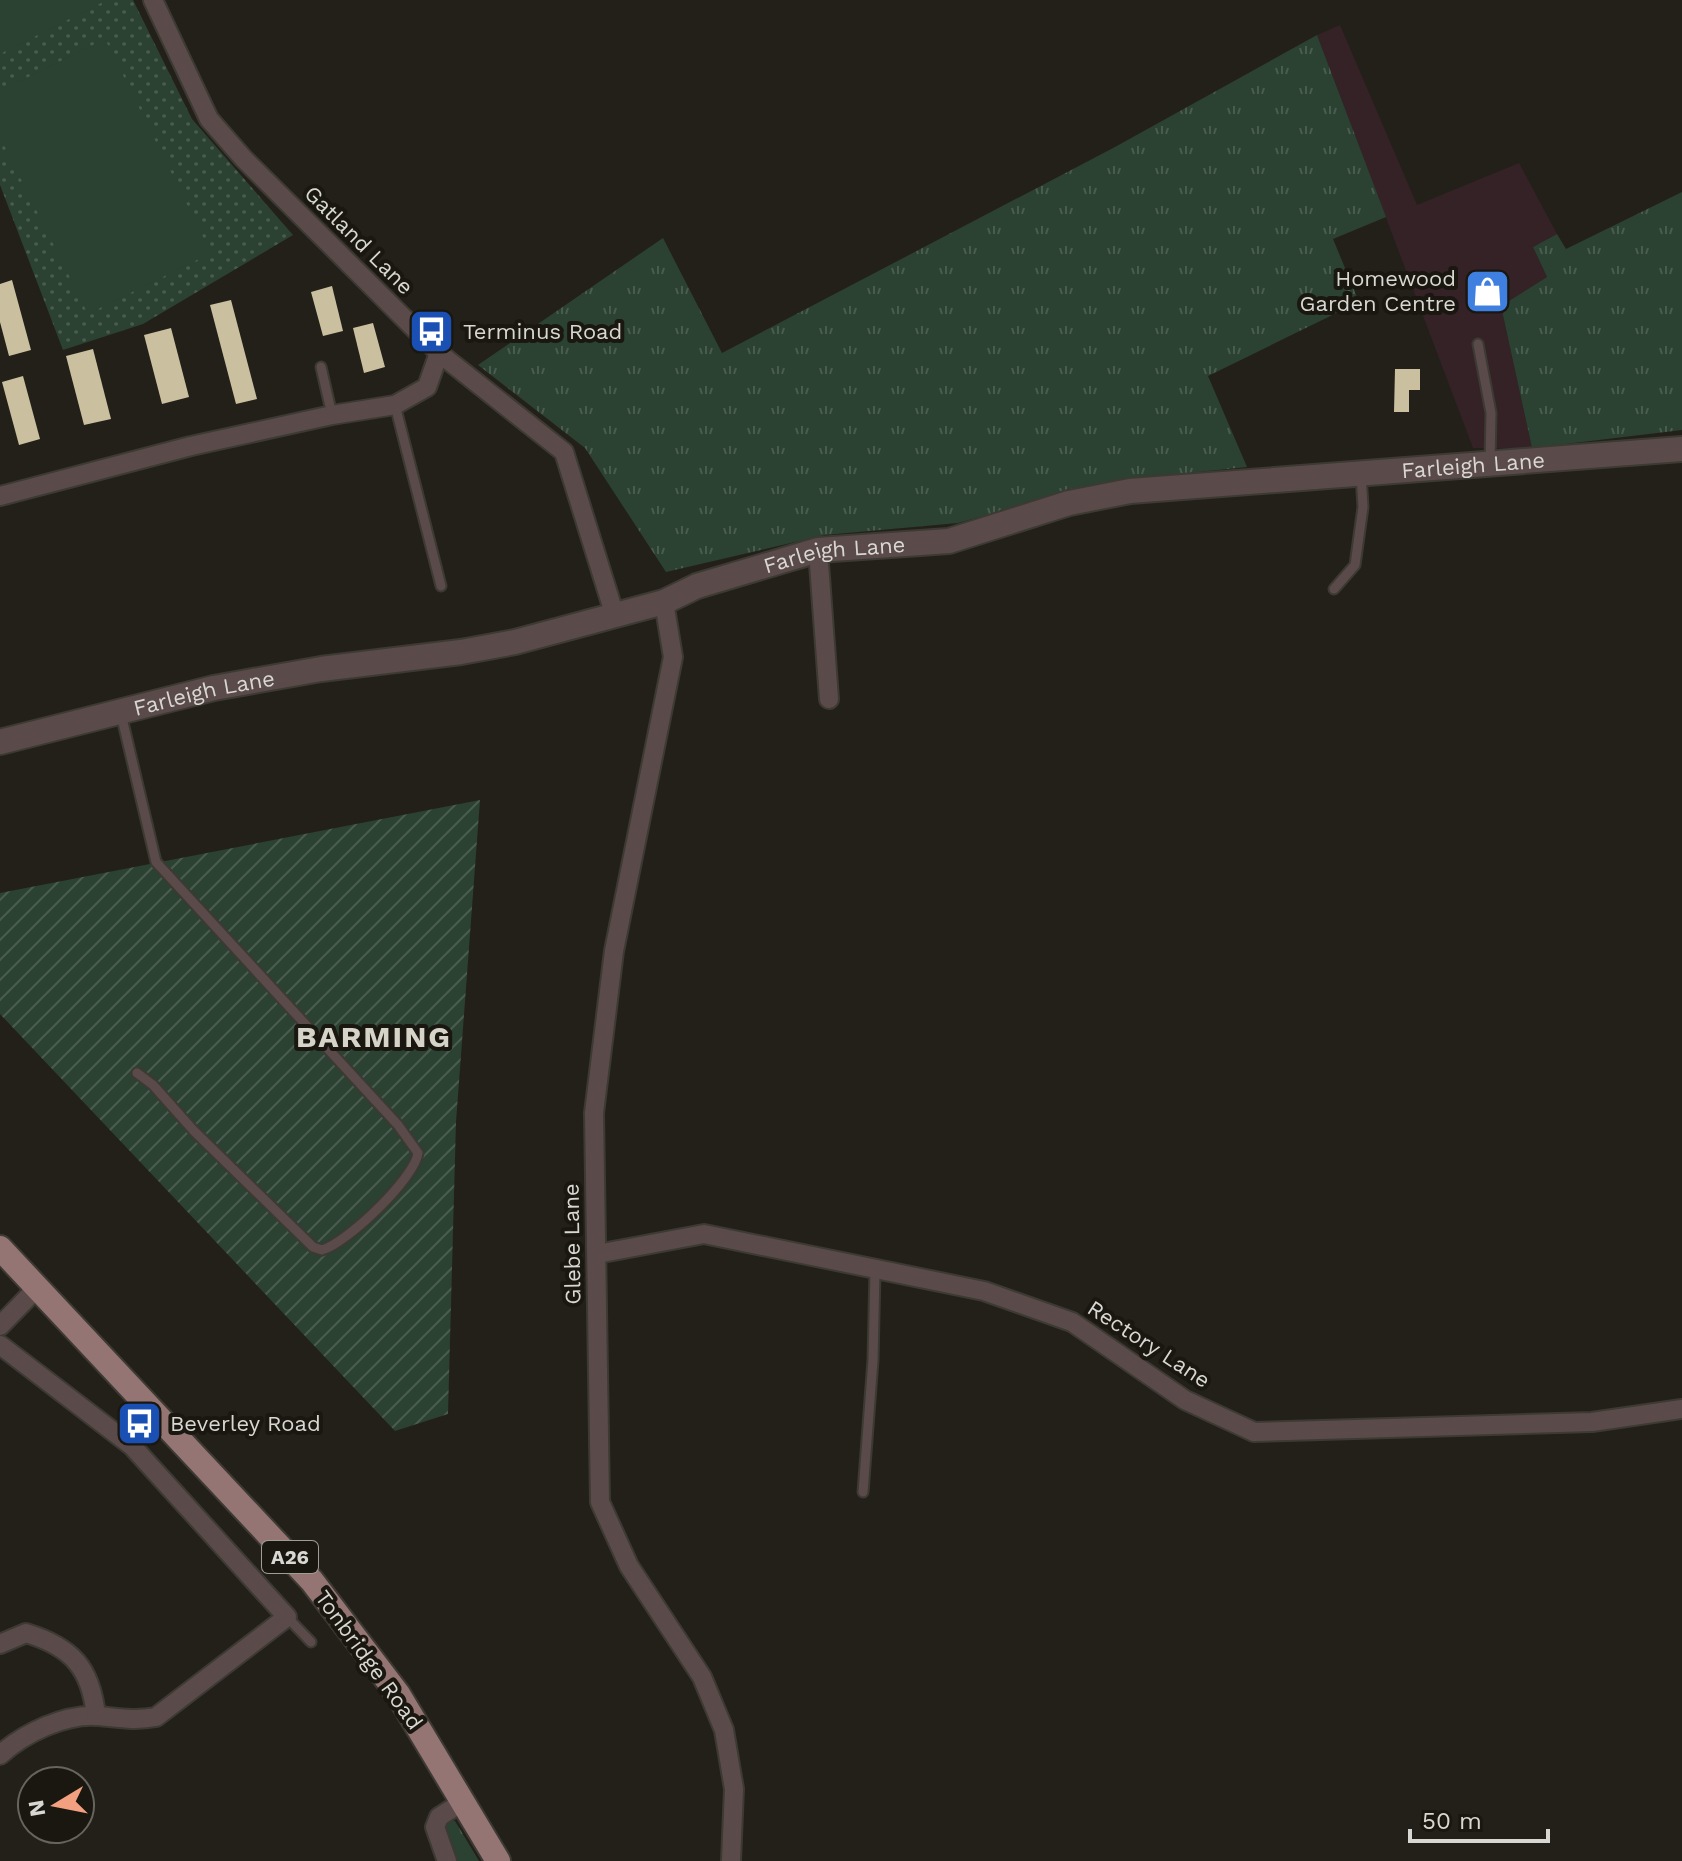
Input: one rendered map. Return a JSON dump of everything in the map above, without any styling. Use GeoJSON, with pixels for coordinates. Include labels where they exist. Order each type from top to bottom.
{"type":"FeatureCollection","features":[{"type":"Feature","properties":{"kind":"main road","name":"Tonbridge Road"},"geometry":{"type":"LineString","coordinates":[[0,1248],[312,1581],[398,1694],[498,1861]]}},
{"type":"Feature","properties":{"kind":"street","name":"Gatland Lane"},"geometry":{"type":"LineString","coordinates":[[153,0],[209,119],[243,158],[439,353],[564,452],[615,616]]}},
{"type":"Feature","properties":{"kind":"street"},"geometry":{"type":"LineString","coordinates":[[0,496],[332,415],[395,405],[427,387],[439,353]]}},
{"type":"Feature","properties":{"kind":"street","name":"Farleigh Lane"},"geometry":{"type":"LineString","coordinates":[[0,742],[120,710],[306,671],[488,647],[664,602],[697,586],[818,550],[949,541],[1069,503],[1130,491],[1682,449]]}},
{"type":"Feature","properties":{"kind":"street"},"geometry":{"type":"LineString","coordinates":[[818,550],[829,699]]}},
{"type":"Feature","properties":{"kind":"street","name":"Glebe Lane"},"geometry":{"type":"LineString","coordinates":[[664,602],[673,657],[614,951],[594,1113],[600,1502],[629,1566],[702,1677],[724,1730],[734,1789],[731,1861]]}},
{"type":"Feature","properties":{"kind":"street","name":"Rectory Lane"},"geometry":{"type":"LineString","coordinates":[[597,1254],[704,1234],[984,1291],[1072,1322],[1185,1400],[1254,1432],[1592,1422],[1682,1409]]}},
{"type":"Feature","properties":{"kind":"street"},"geometry":{"type":"LineString","coordinates":[[0,1326],[36,1289]]}},
{"type":"Feature","properties":{"kind":"street"},"geometry":{"type":"LineString","coordinates":[[0,1345],[132,1446],[287,1617],[156,1717],[132,1722],[96,1716],[50,1726],[29,1734],[1,1752]]}},
{"type":"Feature","properties":{"kind":"street"},"geometry":{"type":"LineString","coordinates":[[0,1644],[26,1633],[51,1640],[73,1655],[93,1688],[96,1716]]}},
{"type":"Feature","properties":{"kind":"street"},"geometry":{"type":"LineString","coordinates":[[447,1861],[435,1827],[439,1817],[464,1801]]}},
{"type":"Feature","properties":{"kind":"lane"},"geometry":{"type":"LineString","coordinates":[[1478,344],[1491,413],[1490,465]]}},
{"type":"Feature","properties":{"kind":"lane"},"geometry":{"type":"LineString","coordinates":[[321,367],[332,415]]}},
{"type":"Feature","properties":{"kind":"lane"},"geometry":{"type":"LineString","coordinates":[[395,405],[441,586]]}},
{"type":"Feature","properties":{"kind":"lane"},"geometry":{"type":"LineString","coordinates":[[1334,589],[1355,565],[1363,507],[1361,475]]}},
{"type":"Feature","properties":{"kind":"lane"},"geometry":{"type":"LineString","coordinates":[[120,710],[156,862],[398,1125],[418,1153],[417,1161],[399,1186],[343,1239],[322,1250],[313,1247],[194,1131],[153,1085],[137,1073]]}},
{"type":"Feature","properties":{"kind":"lane"},"geometry":{"type":"LineString","coordinates":[[863,1492],[873,1360],[875,1271]]}},
{"type":"Feature","properties":{"kind":"lane"},"geometry":{"type":"LineString","coordinates":[[287,1617],[311,1642]]}},
{"type":"Feature","properties":{"kind":"shaded area"},"geometry":{"type":"Polygon","coordinates":[[[1340,25],[1417,205],[1519,163],[1557,234],[1533,247],[1547,277],[1501,306],[1532,448],[1473,448],[1317,35],[1340,25]]]}},
{"type":"Feature","properties":{"kind":"green space"},"geometry":{"type":"Polygon","coordinates":[[[0,0],[133,0],[192,119],[293,235],[143,324],[63,350],[0,185],[0,0]]]}},
{"type":"Feature","properties":{"kind":"green space"},"geometry":{"type":"Polygon","coordinates":[[[0,0],[105,0],[105,1],[0,54],[0,0]]]}},
{"type":"Feature","properties":{"kind":"green space"},"geometry":{"type":"Polygon","coordinates":[[[1317,35],[1386,217],[1333,239],[1359,302],[1208,376],[1247,467],[1111,481],[958,523],[825,535],[666,572],[585,448],[478,365],[663,238],[722,353],[1115,147],[1317,35]]]}},
{"type":"Feature","properties":{"kind":"green space"},"geometry":{"type":"Polygon","coordinates":[[[105,39],[211,253],[88,314],[0,137],[0,91],[105,39]]]}},
{"type":"Feature","properties":{"kind":"green space"},"geometry":{"type":"Polygon","coordinates":[[[1682,192],[1682,430],[1532,448],[1501,306],[1547,277],[1533,247],[1557,234],[1566,249],[1682,192]]]}},
{"type":"Feature","properties":{"kind":"green space"},"geometry":{"type":"Polygon","coordinates":[[[480,800],[456,1122],[448,1414],[395,1431],[0,1014],[0,893],[480,800]]]}},
{"type":"Feature","properties":{"kind":"green space"},"geometry":{"type":"Polygon","coordinates":[[[455,1821],[479,1861],[455,1861],[444,1834],[445,1823],[455,1821]]]}},
{"type":"Feature","properties":{"kind":"building"},"geometry":{"type":"Polygon","coordinates":[[[12,280],[31,350],[9,356],[0,322],[0,284],[12,280]]]}},
{"type":"Feature","properties":{"kind":"building"},"geometry":{"type":"Polygon","coordinates":[[[332,286],[343,331],[323,336],[311,292],[332,286]]]}},
{"type":"Feature","properties":{"kind":"building"},"geometry":{"type":"Polygon","coordinates":[[[231,300],[257,399],[236,404],[210,305],[231,300]]]}},
{"type":"Feature","properties":{"kind":"building"},"geometry":{"type":"Polygon","coordinates":[[[373,323],[385,367],[364,373],[353,328],[373,323]]]}},
{"type":"Feature","properties":{"kind":"building"},"geometry":{"type":"Polygon","coordinates":[[[171,328],[189,397],[162,404],[144,335],[171,328]]]}},
{"type":"Feature","properties":{"kind":"building"},"geometry":{"type":"Polygon","coordinates":[[[93,349],[111,419],[84,425],[66,356],[93,349]]]}},
{"type":"Feature","properties":{"kind":"building"},"geometry":{"type":"Polygon","coordinates":[[[1395,369],[1420,369],[1420,390],[1409,390],[1409,412],[1394,412],[1395,369]]]}},
{"type":"Feature","properties":{"kind":"building"},"geometry":{"type":"Polygon","coordinates":[[[23,376],[40,439],[19,445],[2,382],[23,376]]]}},
{"type":"Feature","properties":{"kind":"place","name":"Homewood Garden Centre"},"geometry":{"type":"Point","coordinates":[1487,291]}},
{"type":"Feature","properties":{"kind":"place","name":"Terminus Road"},"geometry":{"type":"Point","coordinates":[432,331]}},
{"type":"Feature","properties":{"kind":"place","name":"Beverley Road"},"geometry":{"type":"Point","coordinates":[139,1423]}},
{"type":"Feature","properties":{"kind":"district","name":"BARMING"},"geometry":{"type":"Point","coordinates":[374,1036]}}]}
